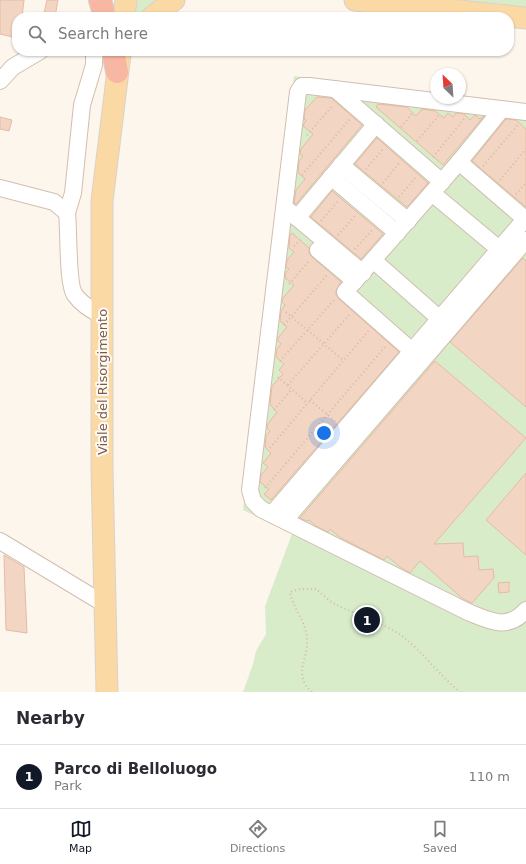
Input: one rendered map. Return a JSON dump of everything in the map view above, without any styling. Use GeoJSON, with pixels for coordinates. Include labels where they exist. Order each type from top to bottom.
{"type":"FeatureCollection","features":[{"type":"Feature","properties":{"kind":"highway"},"geometry":{"type":"LineString","coordinates":[[100,0],[104,12]]}},
{"type":"Feature","properties":{"kind":"highway"},"geometry":{"type":"LineString","coordinates":[[114,56],[118,72]]}},
{"type":"Feature","properties":{"kind":"main road"},"geometry":{"type":"LineString","coordinates":[[121,12],[122,0]]}},
{"type":"Feature","properties":{"kind":"main road"},"geometry":{"type":"LineString","coordinates":[[125,12],[126,0]]}},
{"type":"Feature","properties":{"kind":"main road"},"geometry":{"type":"LineString","coordinates":[[158,12],[174,0]]}},
{"type":"Feature","properties":{"kind":"main road"},"geometry":{"type":"LineString","coordinates":[[355,0],[469,12]]}},
{"type":"Feature","properties":{"kind":"main road"},"geometry":{"type":"LineString","coordinates":[[514,17],[526,18]]}},
{"type":"Feature","properties":{"kind":"main road","name":"Viale del Risorgimento"},"geometry":{"type":"LineString","coordinates":[[107,692],[102,469],[102,200],[119,56]]}},
{"type":"Feature","properties":{"kind":"main road"},"geometry":{"type":"LineString","coordinates":[[118,72],[125,56]]}},
{"type":"Feature","properties":{"kind":"street"},"geometry":{"type":"LineString","coordinates":[[0,81],[13,67],[32,56]]}},
{"type":"Feature","properties":{"kind":"street"},"geometry":{"type":"LineString","coordinates":[[94,56],[94,65],[82,105],[73,193],[67,212],[70,273],[74,294],[85,307],[102,316]]}},
{"type":"Feature","properties":{"kind":"street"},"geometry":{"type":"LineString","coordinates":[[430,101],[309,86],[302,86],[298,92],[290,155],[287,210],[268,344],[268,371],[250,490],[253,501],[261,508],[468,612],[496,623],[512,621],[526,610]]}},
{"type":"Feature","properties":{"kind":"street"},"geometry":{"type":"LineString","coordinates":[[342,91],[358,109],[376,124],[395,135]]}},
{"type":"Feature","properties":{"kind":"street"},"geometry":{"type":"LineString","coordinates":[[342,91],[428,163],[441,183],[499,249]]}},
{"type":"Feature","properties":{"kind":"street"},"geometry":{"type":"LineString","coordinates":[[458,104],[502,109],[523,116]]}},
{"type":"Feature","properties":{"kind":"street"},"geometry":{"type":"LineString","coordinates":[[354,282],[459,162],[502,109]]}},
{"type":"Feature","properties":{"kind":"street"},"geometry":{"type":"LineString","coordinates":[[287,210],[336,171],[376,124]]}},
{"type":"Feature","properties":{"kind":"street"},"geometry":{"type":"LineString","coordinates":[[278,517],[345,430],[412,350],[526,219],[459,162]]}},
{"type":"Feature","properties":{"kind":"street"},"geometry":{"type":"LineString","coordinates":[[336,171],[402,227]]}},
{"type":"Feature","properties":{"kind":"street"},"geometry":{"type":"LineString","coordinates":[[0,188],[54,202],[67,212]]}},
{"type":"Feature","properties":{"kind":"street"},"geometry":{"type":"LineString","coordinates":[[287,210],[312,231],[324,248]]}},
{"type":"Feature","properties":{"kind":"street"},"geometry":{"type":"LineString","coordinates":[[287,210],[324,248],[341,262],[354,282],[359,304],[412,350]]}},
{"type":"Feature","properties":{"kind":"street"},"geometry":{"type":"LineString","coordinates":[[278,517],[526,240]]}},
{"type":"Feature","properties":{"kind":"street"},"geometry":{"type":"LineString","coordinates":[[373,260],[440,319]]}},
{"type":"Feature","properties":{"kind":"street"},"geometry":{"type":"LineString","coordinates":[[0,541],[106,605]]}},
{"type":"Feature","properties":{"kind":"path"},"geometry":{"type":"LineString","coordinates":[[290,155],[342,91]]}},
{"type":"Feature","properties":{"kind":"path"},"geometry":{"type":"LineString","coordinates":[[312,231],[424,100]]}},
{"type":"Feature","properties":{"kind":"path"},"geometry":{"type":"LineString","coordinates":[[343,360],[273,301],[369,199],[448,104]]}},
{"type":"Feature","properties":{"kind":"path"},"geometry":{"type":"LineString","coordinates":[[268,344],[291,316],[386,213],[475,106]]}},
{"type":"Feature","properties":{"kind":"path"},"geometry":{"type":"LineString","coordinates":[[287,210],[358,109]]}},
{"type":"Feature","properties":{"kind":"path"},"geometry":{"type":"LineString","coordinates":[[474,176],[523,116]]}},
{"type":"Feature","properties":{"kind":"path"},"geometry":{"type":"LineString","coordinates":[[491,190],[526,149]]}},
{"type":"Feature","properties":{"kind":"path"},"geometry":{"type":"LineString","coordinates":[[307,403],[268,371],[340,293],[354,282]]}},
{"type":"Feature","properties":{"kind":"path"},"geometry":{"type":"LineString","coordinates":[[288,386],[359,304]]}},
{"type":"Feature","properties":{"kind":"path"},"geometry":{"type":"LineString","coordinates":[[253,468],[377,320]]}},
{"type":"Feature","properties":{"kind":"path"},"geometry":{"type":"LineString","coordinates":[[253,501],[395,335]]}},
{"type":"Feature","properties":{"kind":"path"},"geometry":{"type":"LineString","coordinates":[[310,400],[345,430]]}},
{"type":"Feature","properties":{"kind":"path"},"geometry":{"type":"LineString","coordinates":[[312,692],[306,687],[302,678],[307,644],[306,630],[301,615],[291,599],[290,592],[300,589],[316,589],[333,604],[385,626],[402,637],[423,656],[445,680],[460,692]]}},
{"type":"Feature","properties":{"kind":"green space"},"geometry":{"type":"Polygon","coordinates":[[[135,0],[161,0],[145,12],[134,12],[135,0]]]}},
{"type":"Feature","properties":{"kind":"green space"},"geometry":{"type":"Polygon","coordinates":[[[421,0],[526,0],[526,11],[421,0]]]}},
{"type":"Feature","properties":{"kind":"green space"},"geometry":{"type":"Polygon","coordinates":[[[294,76],[430,92],[430,104],[466,104],[466,97],[526,104],[526,692],[243,692],[256,651],[266,634],[265,606],[292,534],[243,510],[294,76]]]}},
{"type":"Feature","properties":{"kind":"building"},"geometry":{"type":"Polygon","coordinates":[[[0,0],[24,0],[23,12],[12,12],[12,37],[0,34],[0,0]]]}},
{"type":"Feature","properties":{"kind":"building"},"geometry":{"type":"Polygon","coordinates":[[[47,0],[58,0],[56,12],[44,12],[47,0]]]}},
{"type":"Feature","properties":{"kind":"building"},"geometry":{"type":"Polygon","coordinates":[[[317,97],[331,98],[362,125],[296,204],[294,203],[296,190],[305,179],[298,173],[299,161],[303,156],[300,154],[301,149],[313,134],[303,126],[306,120],[304,119],[305,110],[317,97]]]}},
{"type":"Feature","properties":{"kind":"building"},"geometry":{"type":"Polygon","coordinates":[[[378,104],[407,107],[416,116],[422,109],[435,111],[444,118],[448,113],[453,117],[456,113],[464,114],[470,120],[475,115],[480,119],[484,116],[443,165],[376,107],[378,104]]]}},
{"type":"Feature","properties":{"kind":"building"},"geometry":{"type":"Polygon","coordinates":[[[0,117],[12,120],[9,131],[0,129],[0,117]]]}},
{"type":"Feature","properties":{"kind":"building"},"geometry":{"type":"Polygon","coordinates":[[[506,119],[516,120],[526,129],[526,207],[472,161],[506,119]]]}},
{"type":"Feature","properties":{"kind":"building"},"geometry":{"type":"Polygon","coordinates":[[[377,138],[428,183],[407,207],[355,164],[377,138]]]}},
{"type":"Feature","properties":{"kind":"building"},"geometry":{"type":"Polygon","coordinates":[[[332,191],[383,234],[361,259],[311,217],[332,191]]]}},
{"type":"Feature","properties":{"kind":"building"},"geometry":{"type":"Polygon","coordinates":[[[292,233],[309,248],[309,253],[312,257],[341,282],[336,291],[336,295],[339,299],[399,352],[271,500],[264,494],[269,489],[260,482],[261,475],[268,467],[263,463],[271,453],[265,447],[266,436],[270,431],[267,428],[268,424],[277,412],[270,405],[272,386],[283,374],[279,370],[284,364],[276,357],[277,349],[281,344],[278,341],[278,338],[287,327],[280,321],[281,311],[285,305],[282,302],[283,298],[294,285],[285,278],[286,272],[289,269],[286,267],[287,260],[294,252],[289,248],[290,235],[292,233]]]}},
{"type":"Feature","properties":{"kind":"building"},"geometry":{"type":"Polygon","coordinates":[[[523,258],[526,261],[526,407],[450,342],[523,258]]]}},
{"type":"Feature","properties":{"kind":"building"},"geometry":{"type":"Polygon","coordinates":[[[435,361],[526,438],[434,544],[463,543],[464,557],[478,556],[479,570],[493,569],[494,578],[472,603],[463,599],[420,561],[410,573],[387,556],[384,560],[341,538],[330,529],[328,532],[316,526],[309,520],[307,521],[300,518],[435,361]]]}},
{"type":"Feature","properties":{"kind":"building"},"geometry":{"type":"Polygon","coordinates":[[[526,473],[526,555],[486,520],[526,473]]]}},
{"type":"Feature","properties":{"kind":"building"},"geometry":{"type":"Polygon","coordinates":[[[4,555],[24,567],[27,633],[6,630],[4,555]]]}},
{"type":"Feature","properties":{"kind":"building"},"geometry":{"type":"Polygon","coordinates":[[[509,582],[509,592],[499,593],[498,583],[509,582]]]}},
{"type":"Feature","properties":{"kind":"place","name":"Parco di Belloluogo"},"geometry":{"type":"Point","coordinates":[367,620]}}]}
